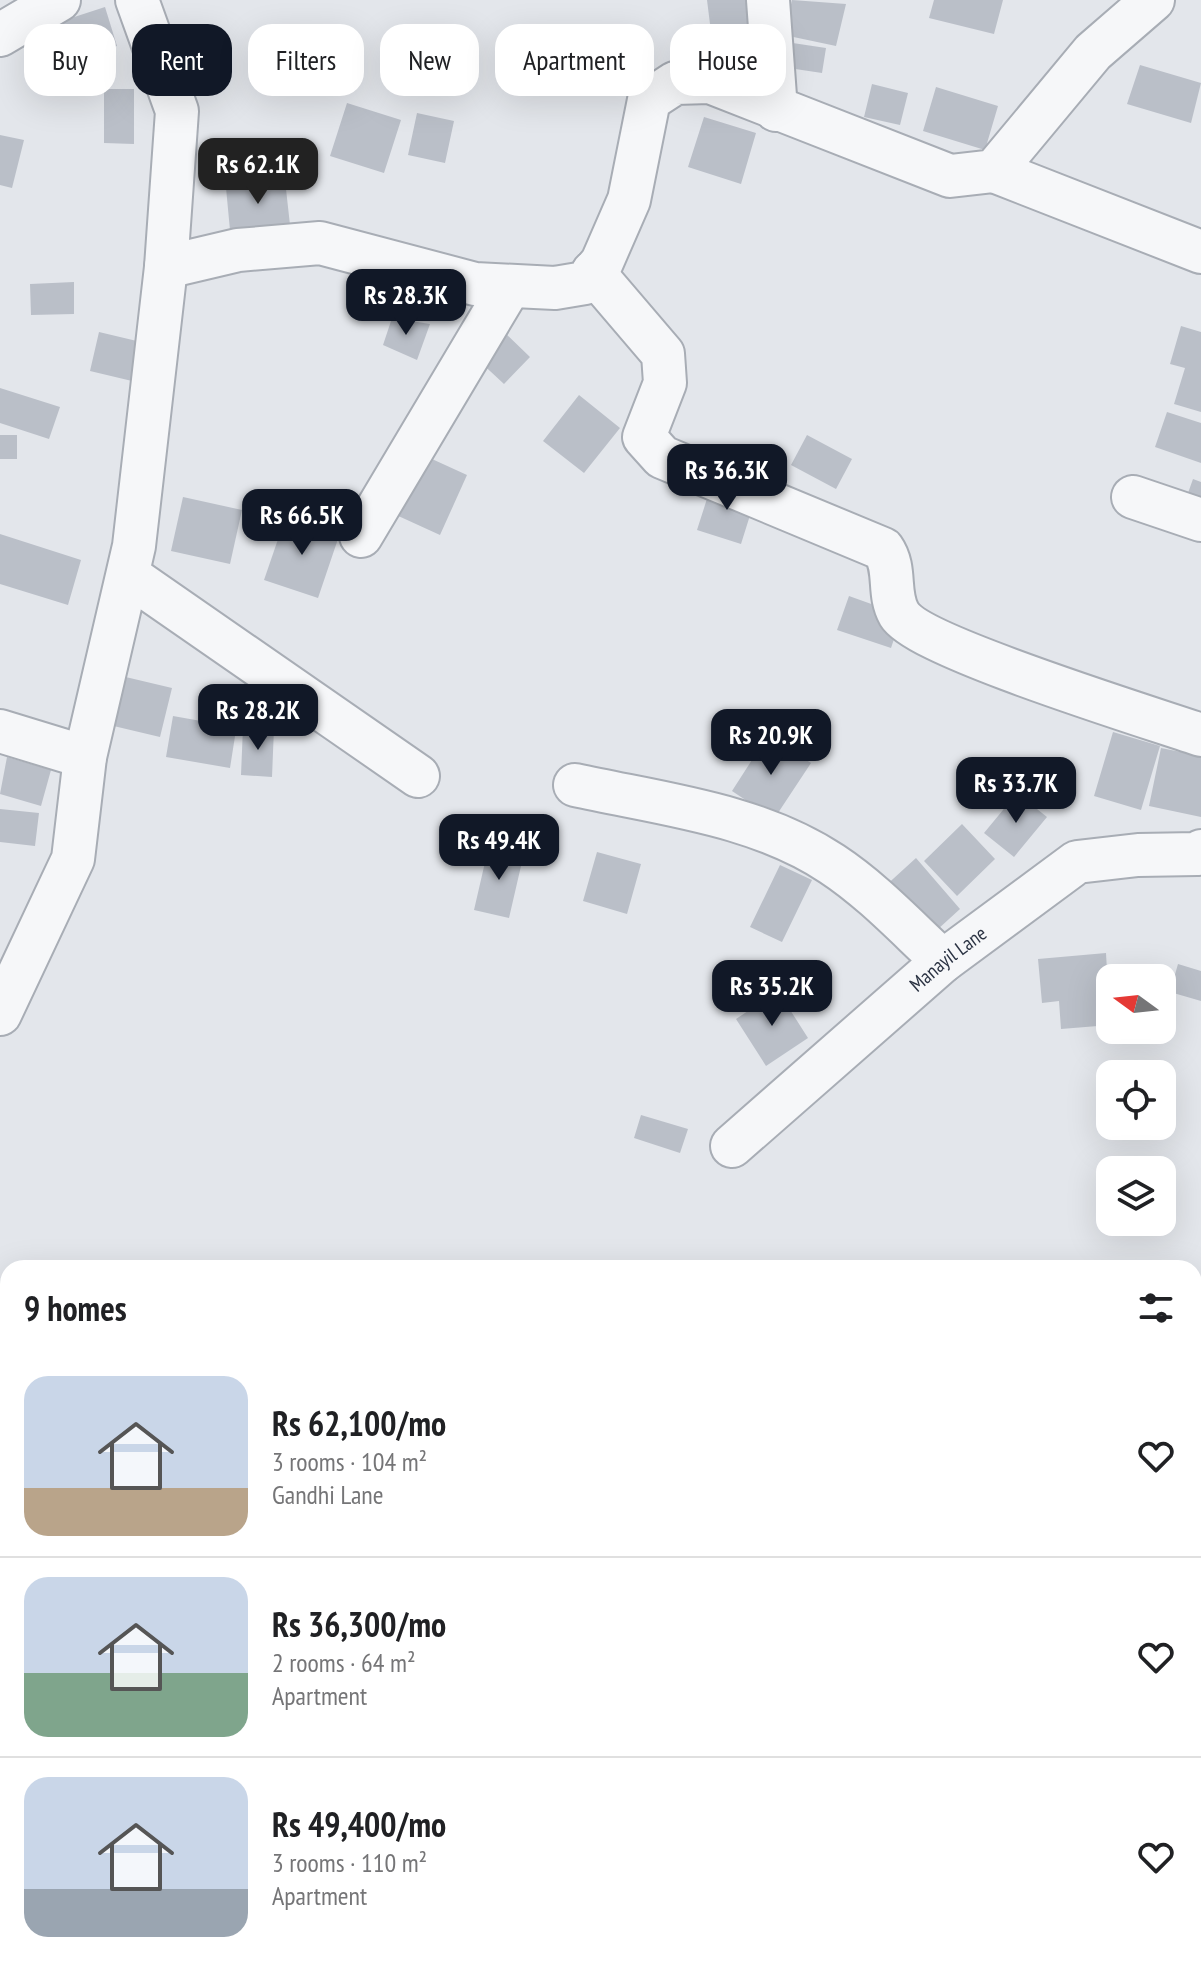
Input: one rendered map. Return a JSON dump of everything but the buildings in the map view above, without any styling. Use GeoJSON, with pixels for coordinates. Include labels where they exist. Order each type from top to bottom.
{"type":"FeatureCollection","features":[{"type":"Feature","properties":{"kind":"street"},"geometry":{"type":"LineString","coordinates":[[0,35],[59,0]]}},
{"type":"Feature","properties":{"kind":"street"},"geometry":{"type":"LineString","coordinates":[[768,0],[776,110]]}},
{"type":"Feature","properties":{"kind":"street"},"geometry":{"type":"LineString","coordinates":[[994,171],[1093,52],[1153,0]]}},
{"type":"Feature","properties":{"kind":"street"},"geometry":{"type":"LineString","coordinates":[[0,1014],[73,859],[85,757],[128,575],[166,267],[177,111],[143,15]]}},
{"type":"Feature","properties":{"kind":"street"},"geometry":{"type":"LineString","coordinates":[[166,267],[238,250],[320,243],[475,284],[555,288],[585,283],[602,262],[629,200],[649,100],[675,83],[710,82],[950,176],[994,171],[1201,252]]}},
{"type":"Feature","properties":{"kind":"street"},"geometry":{"type":"LineString","coordinates":[[593,272],[663,354],[665,383],[647,421],[644,437],[650,448],[662,457],[883,549],[892,562],[899,614],[913,627],[966,654],[1201,735]]}},
{"type":"Feature","properties":{"kind":"street"},"geometry":{"type":"LineString","coordinates":[[361,536],[510,286]]}},
{"type":"Feature","properties":{"kind":"street"},"geometry":{"type":"LineString","coordinates":[[1133,497],[1201,520]]}},
{"type":"Feature","properties":{"kind":"street"},"geometry":{"type":"LineString","coordinates":[[128,575],[418,776]]}},
{"type":"Feature","properties":{"kind":"street"},"geometry":{"type":"LineString","coordinates":[[0,731],[85,757]]}},
{"type":"Feature","properties":{"kind":"street"},"geometry":{"type":"LineString","coordinates":[[575,785],[744,822],[828,861],[854,879],[943,961]]}},
{"type":"Feature","properties":{"kind":"street","name":"Manayil Lane"},"geometry":{"type":"LineString","coordinates":[[732,1146],[943,961],[1077,862],[1138,855],[1197,854],[1201,851]]}}]}
